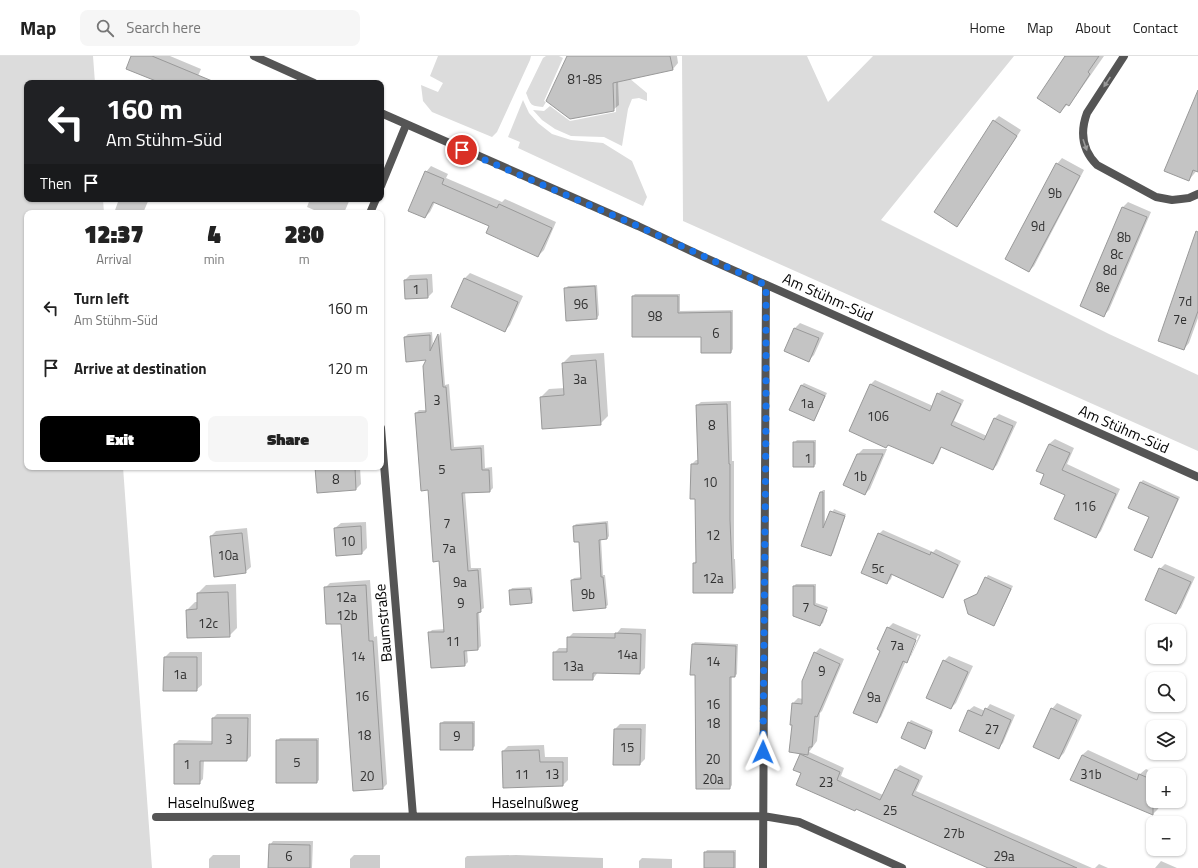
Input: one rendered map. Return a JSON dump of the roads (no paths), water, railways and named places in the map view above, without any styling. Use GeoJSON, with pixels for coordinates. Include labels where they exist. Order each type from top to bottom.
{"type":"FeatureCollection","features":[{"type":"Feature","properties":{"kind":"street"},"geometry":{"type":"LineString","coordinates":[[254,56],[307,80]]}},
{"type":"Feature","properties":{"kind":"street"},"geometry":{"type":"LineString","coordinates":[[1124,56],[1087,113],[1082,129],[1086,149],[1092,160],[1097,165],[1156,197],[1172,200],[1189,198],[1198,194]]}},
{"type":"Feature","properties":{"kind":"street","name":"Am Stühm-Süd"},"geometry":{"type":"LineString","coordinates":[[384,115],[638,226],[766,285],[1198,477]]}},
{"type":"Feature","properties":{"kind":"street"},"geometry":{"type":"LineString","coordinates":[[384,179],[406,125]]}},
{"type":"Feature","properties":{"kind":"street"},"geometry":{"type":"LineString","coordinates":[[763,868],[766,285]]}},
{"type":"Feature","properties":{"kind":"street","name":"Baumstraße"},"geometry":{"type":"LineString","coordinates":[[384,464],[413,816]]}},
{"type":"Feature","properties":{"kind":"street","name":"Haselnußweg"},"geometry":{"type":"LineString","coordinates":[[156,816],[763,816],[799,822],[902,868]]}}]}
